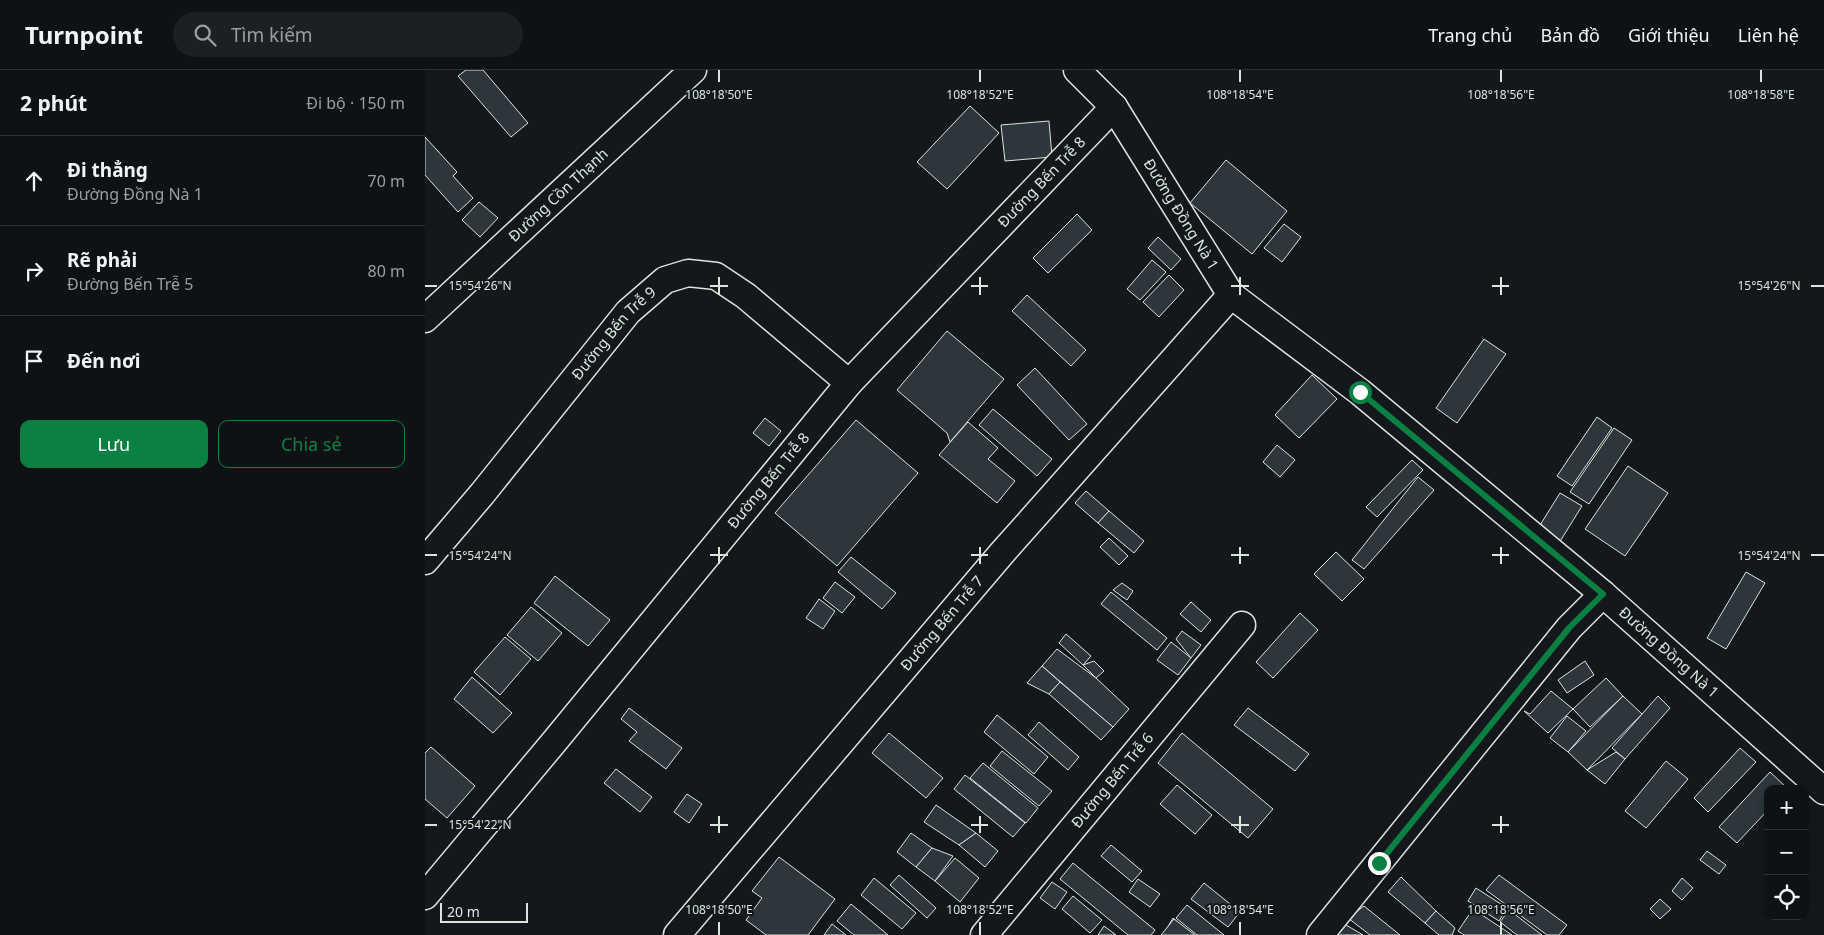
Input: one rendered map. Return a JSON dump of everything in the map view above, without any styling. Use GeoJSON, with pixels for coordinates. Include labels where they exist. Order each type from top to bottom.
{"type":"FeatureCollection","features":[{"type":"Feature","properties":{"kind":"street","name":"Đường Cồn Thạnh"},"geometry":{"type":"LineString","coordinates":[[425,319],[693,70]]}},
{"type":"Feature","properties":{"kind":"street","name":"Đường Đồng Nà 1"},"geometry":{"type":"LineString","coordinates":[[1077,70],[1114,107],[1231,295],[1360,392],[1603,594],[1824,791]]}},
{"type":"Feature","properties":{"kind":"street","name":"Đường Bến Trễ 8"},"geometry":{"type":"LineString","coordinates":[[425,896],[561,734],[849,383],[1114,107]]}},
{"type":"Feature","properties":{"kind":"street","name":"Đường Bến Trễ 9"},"geometry":{"type":"LineString","coordinates":[[425,561],[628,312],[665,280],[688,273],[716,276],[746,296],[849,383]]}},
{"type":"Feature","properties":{"kind":"street","name":"Đường Bến Trễ 7"},"geometry":{"type":"LineString","coordinates":[[677,935],[1002,553],[1231,295]]}},
{"type":"Feature","properties":{"kind":"street"},"geometry":{"type":"LineString","coordinates":[[1320,935],[1569,628],[1603,594]]}},
{"type":"Feature","properties":{"kind":"street","name":"Đường Bến Trễ 6"},"geometry":{"type":"LineString","coordinates":[[984,935],[1242,625]]}},
{"type":"Feature","properties":{"kind":"building"},"geometry":{"type":"Polygon","coordinates":[[[466,70],[483,70],[528,123],[511,137],[458,76],[466,70]]]}},
{"type":"Feature","properties":{"kind":"building"},"geometry":{"type":"Polygon","coordinates":[[[970,106],[999,133],[947,189],[917,162],[970,106]]]}},
{"type":"Feature","properties":{"kind":"building"},"geometry":{"type":"Polygon","coordinates":[[[1049,121],[1052,157],[1005,161],[1001,125],[1049,121]]]}},
{"type":"Feature","properties":{"kind":"building"},"geometry":{"type":"Polygon","coordinates":[[[425,137],[457,172],[453,176],[473,198],[458,212],[425,175],[425,137]]]}},
{"type":"Feature","properties":{"kind":"building"},"geometry":{"type":"Polygon","coordinates":[[[1226,160],[1287,211],[1252,254],[1190,203],[1226,160]]]}},
{"type":"Feature","properties":{"kind":"building"},"geometry":{"type":"Polygon","coordinates":[[[479,202],[498,218],[480,237],[462,220],[479,202]]]}},
{"type":"Feature","properties":{"kind":"building"},"geometry":{"type":"Polygon","coordinates":[[[1077,214],[1092,230],[1048,273],[1033,258],[1077,214]]]}},
{"type":"Feature","properties":{"kind":"building"},"geometry":{"type":"Polygon","coordinates":[[[1284,224],[1301,237],[1282,262],[1264,248],[1284,224]]]}},
{"type":"Feature","properties":{"kind":"building"},"geometry":{"type":"Polygon","coordinates":[[[1158,237],[1181,259],[1171,270],[1148,248],[1158,237]]]}},
{"type":"Feature","properties":{"kind":"building"},"geometry":{"type":"Polygon","coordinates":[[[1152,260],[1166,272],[1140,300],[1127,289],[1152,260]]]}},
{"type":"Feature","properties":{"kind":"building"},"geometry":{"type":"Polygon","coordinates":[[[1169,275],[1184,290],[1159,317],[1143,302],[1169,275]]]}},
{"type":"Feature","properties":{"kind":"building"},"geometry":{"type":"Polygon","coordinates":[[[1027,295],[1086,350],[1071,366],[1012,311],[1027,295]]]}},
{"type":"Feature","properties":{"kind":"building"},"geometry":{"type":"Polygon","coordinates":[[[947,331],[1004,379],[950,442],[947,433],[897,390],[947,331]]]}},
{"type":"Feature","properties":{"kind":"building"},"geometry":{"type":"Polygon","coordinates":[[[1484,339],[1506,354],[1457,423],[1436,408],[1484,339]]]}},
{"type":"Feature","properties":{"kind":"building"},"geometry":{"type":"Polygon","coordinates":[[[1035,368],[1087,424],[1069,440],[1017,385],[1035,368]]]}},
{"type":"Feature","properties":{"kind":"building"},"geometry":{"type":"Polygon","coordinates":[[[1312,375],[1337,399],[1299,438],[1275,415],[1312,375]]]}},
{"type":"Feature","properties":{"kind":"building"},"geometry":{"type":"Polygon","coordinates":[[[993,409],[1052,459],[1037,476],[979,425],[993,409]]]}},
{"type":"Feature","properties":{"kind":"building"},"geometry":{"type":"Polygon","coordinates":[[[1597,417],[1612,428],[1572,486],[1557,476],[1597,417]]]}},
{"type":"Feature","properties":{"kind":"building"},"geometry":{"type":"Polygon","coordinates":[[[765,418],[781,431],[769,446],[753,433],[765,418]]]}},
{"type":"Feature","properties":{"kind":"building"},"geometry":{"type":"Polygon","coordinates":[[[856,420],[918,473],[837,566],[775,513],[856,420]]]}},
{"type":"Feature","properties":{"kind":"building"},"geometry":{"type":"Polygon","coordinates":[[[968,422],[998,448],[988,459],[1015,481],[997,503],[939,455],[968,422]]]}},
{"type":"Feature","properties":{"kind":"building"},"geometry":{"type":"Polygon","coordinates":[[[1614,428],[1632,440],[1589,504],[1570,492],[1614,428]]]}},
{"type":"Feature","properties":{"kind":"building"},"geometry":{"type":"Polygon","coordinates":[[[1277,445],[1295,460],[1280,477],[1263,462],[1277,445]]]}},
{"type":"Feature","properties":{"kind":"building"},"geometry":{"type":"Polygon","coordinates":[[[1412,460],[1423,470],[1377,517],[1366,507],[1412,460]]]}},
{"type":"Feature","properties":{"kind":"building"},"geometry":{"type":"Polygon","coordinates":[[[1628,466],[1668,493],[1625,556],[1585,529],[1628,466]]]}},
{"type":"Feature","properties":{"kind":"building"},"geometry":{"type":"Polygon","coordinates":[[[1418,477],[1434,490],[1364,569],[1352,560],[1418,477]]]}},
{"type":"Feature","properties":{"kind":"building"},"geometry":{"type":"Polygon","coordinates":[[[1086,491],[1109,511],[1098,523],[1075,503],[1086,491]]]}},
{"type":"Feature","properties":{"kind":"building"},"geometry":{"type":"Polygon","coordinates":[[[1560,493],[1582,506],[1559,543],[1537,530],[1560,493]]]}},
{"type":"Feature","properties":{"kind":"building"},"geometry":{"type":"Polygon","coordinates":[[[1109,511],[1144,541],[1134,553],[1098,523],[1109,511]]]}},
{"type":"Feature","properties":{"kind":"building"},"geometry":{"type":"Polygon","coordinates":[[[1109,538],[1128,556],[1119,565],[1100,547],[1109,538]]]}},
{"type":"Feature","properties":{"kind":"building"},"geometry":{"type":"Polygon","coordinates":[[[1336,552],[1364,579],[1342,601],[1314,574],[1336,552]]]}},
{"type":"Feature","properties":{"kind":"building"},"geometry":{"type":"Polygon","coordinates":[[[851,557],[896,593],[882,609],[838,572],[851,557]]]}},
{"type":"Feature","properties":{"kind":"building"},"geometry":{"type":"Polygon","coordinates":[[[1746,572],[1765,583],[1726,649],[1707,638],[1746,572]]]}},
{"type":"Feature","properties":{"kind":"building"},"geometry":{"type":"Polygon","coordinates":[[[555,576],[610,620],[588,646],[534,603],[555,576]]]}},
{"type":"Feature","properties":{"kind":"building"},"geometry":{"type":"Polygon","coordinates":[[[835,582],[855,597],[842,613],[823,598],[835,582]]]}},
{"type":"Feature","properties":{"kind":"building"},"geometry":{"type":"Polygon","coordinates":[[[1122,583],[1133,591],[1127,600],[1113,590],[1122,583]]]}},
{"type":"Feature","properties":{"kind":"building"},"geometry":{"type":"Polygon","coordinates":[[[1111,592],[1167,638],[1157,650],[1101,604],[1111,592]]]}},
{"type":"Feature","properties":{"kind":"building"},"geometry":{"type":"Polygon","coordinates":[[[819,599],[835,611],[823,629],[806,618],[819,599]]]}},
{"type":"Feature","properties":{"kind":"building"},"geometry":{"type":"Polygon","coordinates":[[[1191,602],[1211,620],[1201,632],[1180,614],[1191,602]]]}},
{"type":"Feature","properties":{"kind":"building"},"geometry":{"type":"Polygon","coordinates":[[[531,607],[562,633],[538,661],[507,635],[531,607]]]}},
{"type":"Feature","properties":{"kind":"building"},"geometry":{"type":"Polygon","coordinates":[[[1300,613],[1318,630],[1273,678],[1256,662],[1300,613]]]}},
{"type":"Feature","properties":{"kind":"building"},"geometry":{"type":"Polygon","coordinates":[[[1182,631],[1201,645],[1191,658],[1176,639],[1182,631]]]}},
{"type":"Feature","properties":{"kind":"building"},"geometry":{"type":"Polygon","coordinates":[[[1066,634],[1091,656],[1083,665],[1059,643],[1066,634]]]}},
{"type":"Feature","properties":{"kind":"building"},"geometry":{"type":"Polygon","coordinates":[[[505,637],[531,659],[500,695],[474,672],[505,637]]]}},
{"type":"Feature","properties":{"kind":"building"},"geometry":{"type":"Polygon","coordinates":[[[1171,642],[1191,658],[1178,675],[1157,660],[1171,642]]]}},
{"type":"Feature","properties":{"kind":"building"},"geometry":{"type":"Polygon","coordinates":[[[1057,649],[1096,678],[1129,709],[1113,727],[1042,666],[1057,649]]]}},
{"type":"Feature","properties":{"kind":"building"},"geometry":{"type":"Polygon","coordinates":[[[1094,661],[1104,671],[1096,678],[1083,665],[1094,661]]]}},
{"type":"Feature","properties":{"kind":"building"},"geometry":{"type":"Polygon","coordinates":[[[1585,661],[1594,675],[1567,693],[1558,680],[1585,661]]]}},
{"type":"Feature","properties":{"kind":"building"},"geometry":{"type":"Polygon","coordinates":[[[1042,666],[1060,682],[1049,694],[1027,683],[1042,666]]]}},
{"type":"Feature","properties":{"kind":"building"},"geometry":{"type":"Polygon","coordinates":[[[472,677],[512,713],[493,733],[454,699],[472,677]]]}},
{"type":"Feature","properties":{"kind":"building"},"geometry":{"type":"Polygon","coordinates":[[[1606,678],[1623,696],[1590,727],[1573,709],[1606,678]]]}},
{"type":"Feature","properties":{"kind":"building"},"geometry":{"type":"Polygon","coordinates":[[[1060,682],[1113,727],[1101,740],[1049,694],[1060,682]]]}},
{"type":"Feature","properties":{"kind":"building"},"geometry":{"type":"Polygon","coordinates":[[[1551,691],[1573,709],[1548,733],[1524,711],[1530,714],[1551,691]]]}},
{"type":"Feature","properties":{"kind":"building"},"geometry":{"type":"Polygon","coordinates":[[[1623,696],[1642,714],[1587,770],[1568,752],[1623,696]]]}},
{"type":"Feature","properties":{"kind":"building"},"geometry":{"type":"Polygon","coordinates":[[[1658,696],[1670,708],[1625,759],[1612,748],[1658,696]]]}},
{"type":"Feature","properties":{"kind":"building"},"geometry":{"type":"Polygon","coordinates":[[[629,708],[682,748],[666,769],[629,741],[637,732],[621,719],[629,708]]]}},
{"type":"Feature","properties":{"kind":"building"},"geometry":{"type":"Polygon","coordinates":[[[1248,708],[1309,754],[1295,771],[1234,725],[1248,708]]]}},
{"type":"Feature","properties":{"kind":"building"},"geometry":{"type":"Polygon","coordinates":[[[997,715],[1048,757],[1034,774],[984,732],[997,715]]]}},
{"type":"Feature","properties":{"kind":"building"},"geometry":{"type":"Polygon","coordinates":[[[1567,716],[1586,731],[1568,752],[1550,738],[1567,716]]]}},
{"type":"Feature","properties":{"kind":"building"},"geometry":{"type":"Polygon","coordinates":[[[1039,722],[1079,757],[1068,770],[1028,735],[1039,722]]]}},
{"type":"Feature","properties":{"kind":"building"},"geometry":{"type":"Polygon","coordinates":[[[889,733],[943,778],[926,798],[872,753],[889,733]]]}},
{"type":"Feature","properties":{"kind":"building"},"geometry":{"type":"Polygon","coordinates":[[[1182,733],[1273,809],[1248,838],[1158,763],[1182,733]]]}},
{"type":"Feature","properties":{"kind":"building"},"geometry":{"type":"Polygon","coordinates":[[[431,747],[475,786],[447,818],[425,799],[425,753],[431,747]]]}},
{"type":"Feature","properties":{"kind":"building"},"geometry":{"type":"Polygon","coordinates":[[[1740,748],[1756,762],[1708,812],[1694,798],[1740,748]]]}},
{"type":"Feature","properties":{"kind":"building"},"geometry":{"type":"Polygon","coordinates":[[[1002,751],[1052,791],[1039,806],[990,766],[1002,751]]]}},
{"type":"Feature","properties":{"kind":"building"},"geometry":{"type":"Polygon","coordinates":[[[1616,752],[1625,759],[1605,784],[1587,770],[1616,752]]]}},
{"type":"Feature","properties":{"kind":"building"},"geometry":{"type":"Polygon","coordinates":[[[1666,761],[1688,779],[1646,828],[1625,811],[1666,761]]]}},
{"type":"Feature","properties":{"kind":"building"},"geometry":{"type":"Polygon","coordinates":[[[983,763],[1038,808],[1026,823],[970,778],[983,763]]]}},
{"type":"Feature","properties":{"kind":"building"},"geometry":{"type":"Polygon","coordinates":[[[616,769],[652,797],[640,812],[604,783],[616,769]]]}},
{"type":"Feature","properties":{"kind":"building"},"geometry":{"type":"Polygon","coordinates":[[[1770,772],[1784,785],[1764,785],[1764,814],[1737,843],[1719,827],[1770,772]]]}},
{"type":"Feature","properties":{"kind":"building"},"geometry":{"type":"Polygon","coordinates":[[[965,775],[1025,823],[1013,837],[954,789],[965,775]]]}},
{"type":"Feature","properties":{"kind":"building"},"geometry":{"type":"Polygon","coordinates":[[[1177,785],[1212,815],[1195,834],[1160,804],[1177,785]]]}},
{"type":"Feature","properties":{"kind":"building"},"geometry":{"type":"Polygon","coordinates":[[[687,794],[702,804],[689,823],[674,812],[687,794]]]}},
{"type":"Feature","properties":{"kind":"building"},"geometry":{"type":"Polygon","coordinates":[[[936,805],[976,833],[959,845],[924,822],[936,805]]]}},
{"type":"Feature","properties":{"kind":"building"},"geometry":{"type":"Polygon","coordinates":[[[911,833],[932,848],[916,867],[897,852],[911,833]]]}},
{"type":"Feature","properties":{"kind":"building"},"geometry":{"type":"Polygon","coordinates":[[[976,833],[998,851],[985,867],[959,845],[976,833]]]}},
{"type":"Feature","properties":{"kind":"building"},"geometry":{"type":"Polygon","coordinates":[[[1111,845],[1142,871],[1132,882],[1101,856],[1111,845]]]}},
{"type":"Feature","properties":{"kind":"building"},"geometry":{"type":"Polygon","coordinates":[[[932,848],[953,856],[935,881],[916,867],[932,848]]]}},
{"type":"Feature","properties":{"kind":"building"},"geometry":{"type":"Polygon","coordinates":[[[1707,851],[1726,865],[1719,874],[1700,860],[1707,851]]]}},
{"type":"Feature","properties":{"kind":"building"},"geometry":{"type":"Polygon","coordinates":[[[779,857],[835,899],[808,935],[766,935],[746,920],[762,898],[752,891],[779,857]]]}},
{"type":"Feature","properties":{"kind":"building"},"geometry":{"type":"Polygon","coordinates":[[[955,858],[979,878],[960,902],[935,881],[955,858]]]}},
{"type":"Feature","properties":{"kind":"building"},"geometry":{"type":"Polygon","coordinates":[[[1073,863],[1155,930],[1151,935],[1128,935],[1060,879],[1073,863]]]}},
{"type":"Feature","properties":{"kind":"building"},"geometry":{"type":"Polygon","coordinates":[[[899,875],[936,908],[927,918],[890,885],[899,875]]]}},
{"type":"Feature","properties":{"kind":"building"},"geometry":{"type":"Polygon","coordinates":[[[1499,875],[1567,925],[1559,935],[1547,935],[1486,890],[1499,875]]]}},
{"type":"Feature","properties":{"kind":"building"},"geometry":{"type":"Polygon","coordinates":[[[1401,877],[1436,911],[1425,923],[1388,892],[1401,877]]]}},
{"type":"Feature","properties":{"kind":"building"},"geometry":{"type":"Polygon","coordinates":[[[874,878],[916,913],[902,929],[861,895],[874,878]]]}},
{"type":"Feature","properties":{"kind":"building"},"geometry":{"type":"Polygon","coordinates":[[[1682,878],[1693,888],[1682,900],[1672,891],[1682,878]]]}},
{"type":"Feature","properties":{"kind":"building"},"geometry":{"type":"Polygon","coordinates":[[[1138,879],[1160,894],[1150,907],[1129,892],[1138,879]]]}},
{"type":"Feature","properties":{"kind":"building"},"geometry":{"type":"Polygon","coordinates":[[[1052,882],[1067,892],[1055,909],[1040,898],[1052,882]]]}},
{"type":"Feature","properties":{"kind":"building"},"geometry":{"type":"Polygon","coordinates":[[[1204,883],[1240,912],[1228,927],[1191,899],[1204,883]]]}},
{"type":"Feature","properties":{"kind":"building"},"geometry":{"type":"Polygon","coordinates":[[[1476,888],[1507,908],[1499,921],[1468,901],[1476,888]]]}},
{"type":"Feature","properties":{"kind":"building"},"geometry":{"type":"Polygon","coordinates":[[[1073,896],[1102,920],[1090,933],[1062,909],[1073,896]]]}},
{"type":"Feature","properties":{"kind":"building"},"geometry":{"type":"Polygon","coordinates":[[[1660,899],[1671,909],[1660,919],[1650,909],[1660,899]]]}},
{"type":"Feature","properties":{"kind":"building"},"geometry":{"type":"Polygon","coordinates":[[[851,904],[888,935],[854,935],[837,921],[851,904]]]}},
{"type":"Feature","properties":{"kind":"building"},"geometry":{"type":"Polygon","coordinates":[[[1187,905],[1224,935],[1197,935],[1176,918],[1187,905]]]}},
{"type":"Feature","properties":{"kind":"building"},"geometry":{"type":"Polygon","coordinates":[[[1364,906],[1400,935],[1370,935],[1348,918],[1364,906]]]}},
{"type":"Feature","properties":{"kind":"building"},"geometry":{"type":"Polygon","coordinates":[[[1473,909],[1512,935],[1464,935],[1458,931],[1473,909]]]}},
{"type":"Feature","properties":{"kind":"building"},"geometry":{"type":"Polygon","coordinates":[[[1509,910],[1542,935],[1517,935],[1500,922],[1509,910]]]}},
{"type":"Feature","properties":{"kind":"building"},"geometry":{"type":"Polygon","coordinates":[[[1436,911],[1455,928],[1452,935],[1439,935],[1425,923],[1436,911]]]}},
{"type":"Feature","properties":{"kind":"building"},"geometry":{"type":"Polygon","coordinates":[[[1173,918],[1193,935],[1163,935],[1173,918]]]}},
{"type":"Feature","properties":{"kind":"building"},"geometry":{"type":"Polygon","coordinates":[[[1174,919],[1195,935],[1161,935],[1174,919]]]}},
{"type":"Feature","properties":{"kind":"building"},"geometry":{"type":"Polygon","coordinates":[[[1341,922],[1363,935],[1332,935],[1341,922]]]}},
{"type":"Feature","properties":{"kind":"building"},"geometry":{"type":"Polygon","coordinates":[[[832,924],[846,935],[824,935],[832,924]]]}},
{"type":"Feature","properties":{"kind":"building"},"geometry":{"type":"Polygon","coordinates":[[[1104,926],[1116,935],[1098,935],[1104,926]]]}},
{"type":"Feature","properties":{"kind":"route"},"geometry":{"type":"LineString","coordinates":[[1360,392],[1603,594],[1569,628],[1379,863]]}}]}
